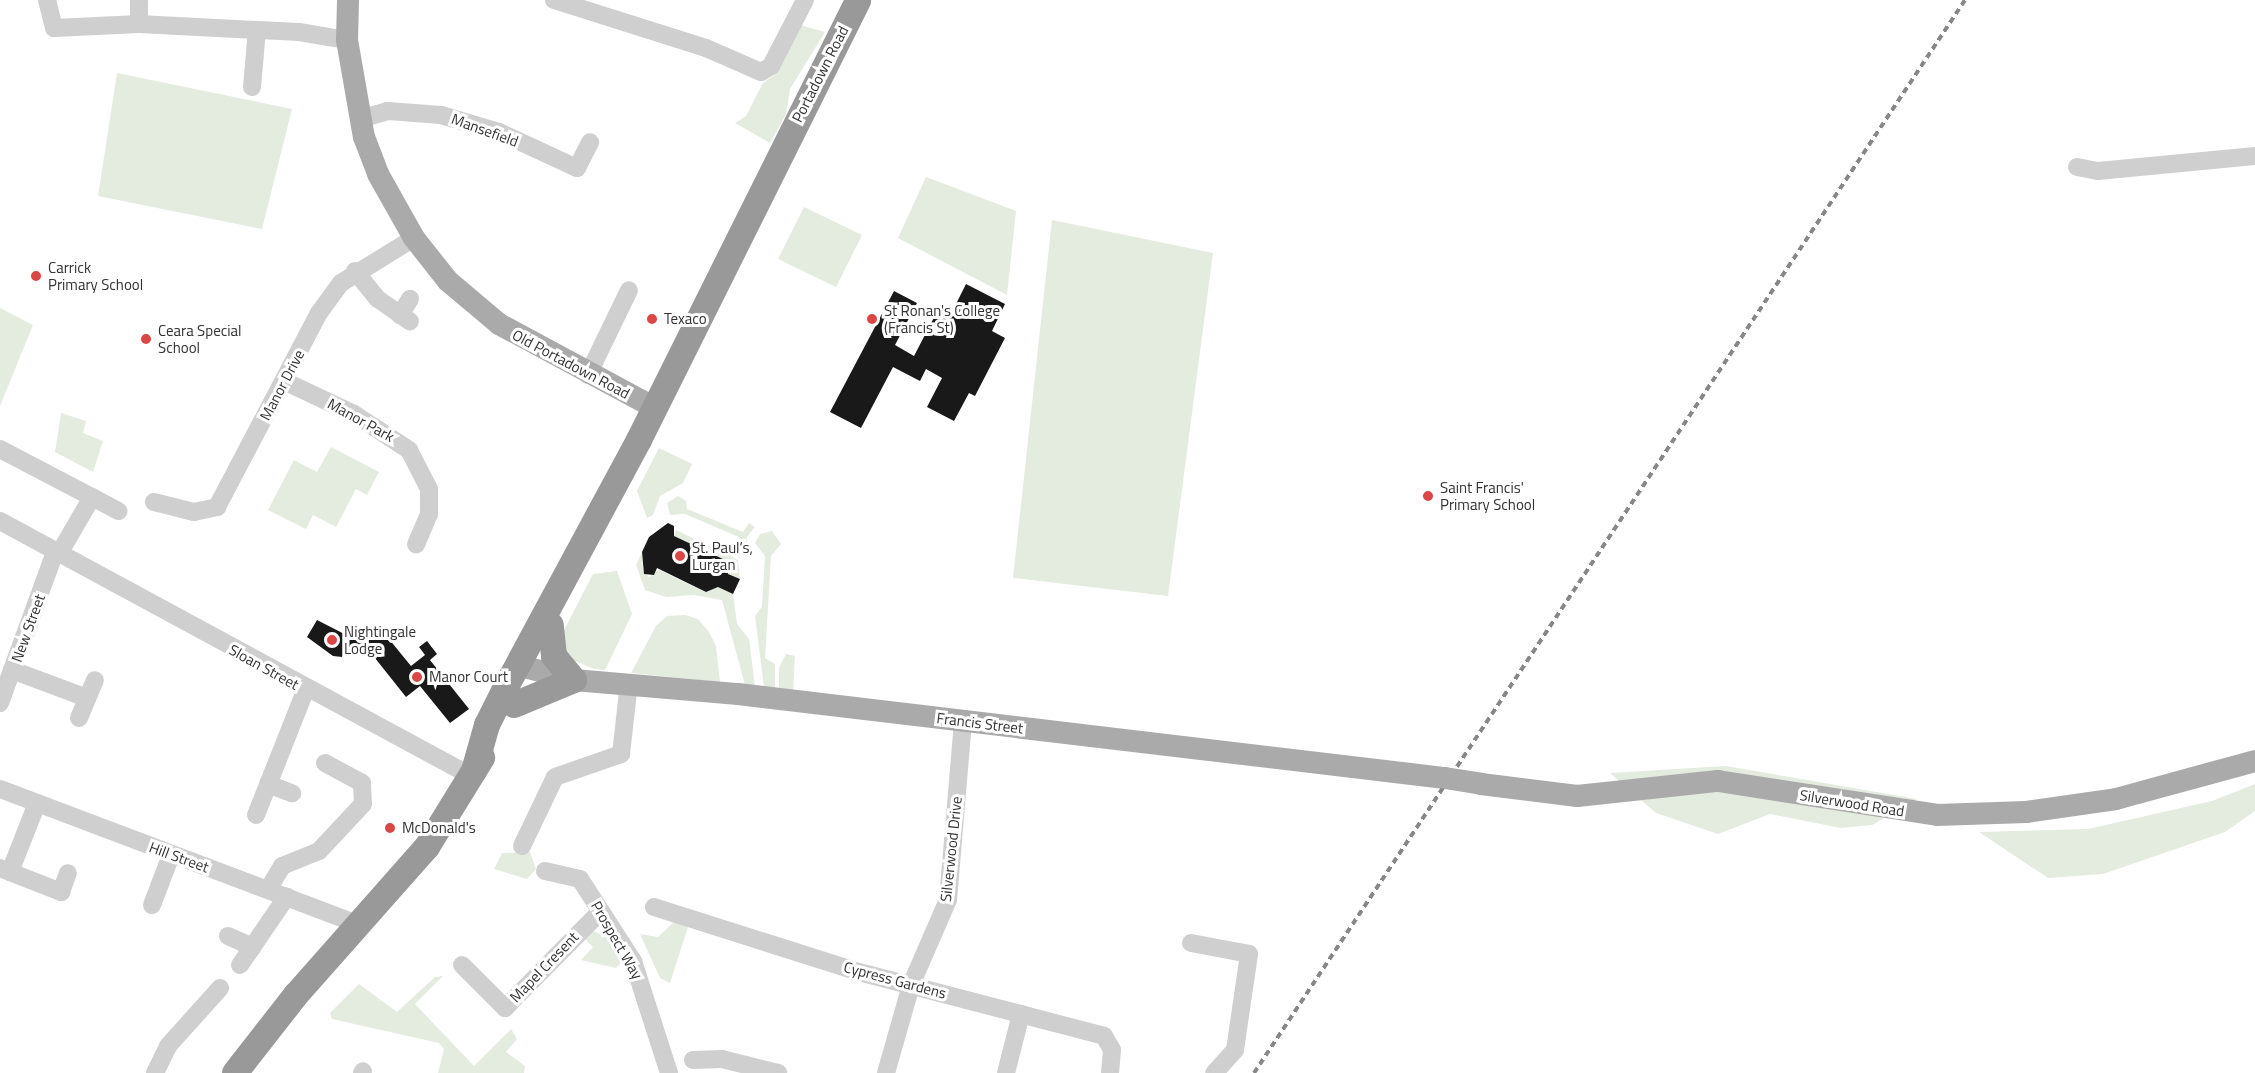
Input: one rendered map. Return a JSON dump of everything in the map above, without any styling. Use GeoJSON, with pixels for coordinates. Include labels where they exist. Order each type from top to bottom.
{"type":"FeatureCollection","features":[{"type":"Feature","properties":{"kind":"highway","name":"Portadown Road"},"geometry":{"type":"LineString","coordinates":[[565,582],[655,408],[858,0]]}},
{"type":"Feature","properties":{"kind":"highway"},"geometry":{"type":"LineString","coordinates":[[472,774],[487,725],[551,625],[565,582]]}},
{"type":"Feature","properties":{"kind":"highway"},"geometry":{"type":"LineString","coordinates":[[235,1073],[357,924],[427,847],[514,705],[524,668],[565,582]]}},
{"type":"Feature","properties":{"kind":"highway"},"geometry":{"type":"LineString","coordinates":[[514,705],[574,680],[554,656],[551,625]]}},
{"type":"Feature","properties":{"kind":"main road","name":"Old Portadown Road"},"geometry":{"type":"LineString","coordinates":[[348,0],[347,40],[360,119],[378,174],[414,238],[473,303],[531,345],[655,408]]}},
{"type":"Feature","properties":{"kind":"main road","name":"Francis Street"},"geometry":{"type":"LineString","coordinates":[[524,668],[574,680],[629,683],[1445,778]]}},
{"type":"Feature","properties":{"kind":"main road","name":"Silverwood Road"},"geometry":{"type":"LineString","coordinates":[[1445,778],[1577,796],[1718,782],[1937,815],[2026,812],[2116,799],[2255,761]]}},
{"type":"Feature","properties":{"kind":"street"},"geometry":{"type":"LineString","coordinates":[[47,0],[54,28],[139,24],[257,30],[347,40]]}},
{"type":"Feature","properties":{"kind":"street"},"geometry":{"type":"LineString","coordinates":[[139,0],[139,24]]}},
{"type":"Feature","properties":{"kind":"street"},"geometry":{"type":"LineString","coordinates":[[554,0],[706,48],[761,72],[771,66],[805,0]]}},
{"type":"Feature","properties":{"kind":"street"},"geometry":{"type":"LineString","coordinates":[[252,87],[257,30]]}},
{"type":"Feature","properties":{"kind":"street","name":"Mansefield"},"geometry":{"type":"LineString","coordinates":[[360,119],[388,111],[441,115],[499,132],[577,168],[590,142]]}},
{"type":"Feature","properties":{"kind":"street"},"geometry":{"type":"LineString","coordinates":[[2077,167],[2098,171],[2255,156]]}},
{"type":"Feature","properties":{"kind":"street","name":"Manor Drive"},"geometry":{"type":"LineString","coordinates":[[154,502],[194,512],[218,507],[319,313],[355,271],[414,238]]}},
{"type":"Feature","properties":{"kind":"street"},"geometry":{"type":"LineString","coordinates":[[355,271],[378,299],[405,318],[410,299]]}},
{"type":"Feature","properties":{"kind":"street"},"geometry":{"type":"LineString","coordinates":[[588,375],[629,290]]}},
{"type":"Feature","properties":{"kind":"street","name":"Manor Park"},"geometry":{"type":"LineString","coordinates":[[284,381],[354,414],[409,450],[429,489],[429,514],[416,544]]}},
{"type":"Feature","properties":{"kind":"street"},"geometry":{"type":"LineString","coordinates":[[0,449],[117,511]]}},
{"type":"Feature","properties":{"kind":"street"},"geometry":{"type":"LineString","coordinates":[[57,553],[92,497]]}},
{"type":"Feature","properties":{"kind":"street","name":"Sloan Street"},"geometry":{"type":"LineString","coordinates":[[0,521],[306,689],[472,774]]}},
{"type":"Feature","properties":{"kind":"street","name":"New Street"},"geometry":{"type":"LineString","coordinates":[[0,703],[57,553]]}},
{"type":"Feature","properties":{"kind":"street"},"geometry":{"type":"LineString","coordinates":[[12,670],[87,698]]}},
{"type":"Feature","properties":{"kind":"street"},"geometry":{"type":"LineString","coordinates":[[79,718],[94,680]]}},
{"type":"Feature","properties":{"kind":"street"},"geometry":{"type":"LineString","coordinates":[[526,844],[555,777],[621,754],[629,683]]}},
{"type":"Feature","properties":{"kind":"street"},"geometry":{"type":"LineString","coordinates":[[256,815],[306,689]]}},
{"type":"Feature","properties":{"kind":"street","name":"Silverwood Drive"},"geometry":{"type":"LineString","coordinates":[[886,1073],[911,985],[948,900],[963,722]]}},
{"type":"Feature","properties":{"kind":"street"},"geometry":{"type":"LineString","coordinates":[[268,888],[282,866],[319,851],[363,804],[366,790],[358,769],[325,763]]}},
{"type":"Feature","properties":{"kind":"street"},"geometry":{"type":"LineString","coordinates":[[268,784],[292,793]]}},
{"type":"Feature","properties":{"kind":"street","name":"Hill Street"},"geometry":{"type":"LineString","coordinates":[[0,789],[171,855],[268,888],[357,924]]}},
{"type":"Feature","properties":{"kind":"street"},"geometry":{"type":"LineString","coordinates":[[37,802],[5,870],[61,892],[68,873]]}},
{"type":"Feature","properties":{"kind":"street"},"geometry":{"type":"LineString","coordinates":[[152,905],[171,855]]}},
{"type":"Feature","properties":{"kind":"street","name":"Prospect Way"},"geometry":{"type":"LineString","coordinates":[[545,871],[580,879],[601,911],[640,977],[669,1073]]}},
{"type":"Feature","properties":{"kind":"street"},"geometry":{"type":"LineString","coordinates":[[240,965],[287,896]]}},
{"type":"Feature","properties":{"kind":"street","name":"Cypress Gardens"},"geometry":{"type":"LineString","coordinates":[[654,907],[911,985],[1104,1036],[1112,1050],[1116,1072]]}},
{"type":"Feature","properties":{"kind":"street","name":"Mapel Cresent"},"geometry":{"type":"LineString","coordinates":[[462,965],[505,1008],[601,911]]}},
{"type":"Feature","properties":{"kind":"street"},"geometry":{"type":"LineString","coordinates":[[228,936],[253,947]]}},
{"type":"Feature","properties":{"kind":"street"},"geometry":{"type":"LineString","coordinates":[[1191,943],[1247,953],[1249,958],[1235,1050],[1214,1073]]}},
{"type":"Feature","properties":{"kind":"street"},"geometry":{"type":"LineString","coordinates":[[155,1073],[168,1046],[220,988]]}},
{"type":"Feature","properties":{"kind":"street"},"geometry":{"type":"LineString","coordinates":[[1006,1073],[1021,1014]]}},
{"type":"Feature","properties":{"kind":"street"},"geometry":{"type":"LineString","coordinates":[[693,1060],[722,1059],[778,1073]]}},
{"type":"Feature","properties":{"kind":"shaded area"},"geometry":{"type":"Polygon","coordinates":[[[800,25],[825,32],[790,89],[786,114],[770,143],[735,123],[746,116],[763,83],[774,75],[800,25]]]}},
{"type":"Feature","properties":{"kind":"shaded area"},"geometry":{"type":"Polygon","coordinates":[[[117,73],[292,109],[262,229],[98,196],[117,73]]]}},
{"type":"Feature","properties":{"kind":"shaded area"},"geometry":{"type":"Polygon","coordinates":[[[926,177],[1016,211],[1007,295],[898,238],[926,177]]]}},
{"type":"Feature","properties":{"kind":"shaded area"},"geometry":{"type":"Polygon","coordinates":[[[804,207],[862,235],[836,287],[778,259],[804,207]]]}},
{"type":"Feature","properties":{"kind":"shaded area"},"geometry":{"type":"Polygon","coordinates":[[[1052,220],[1213,253],[1168,596],[1013,578],[1052,220]]]}},
{"type":"Feature","properties":{"kind":"shaded area"},"geometry":{"type":"Polygon","coordinates":[[[0,308],[33,325],[0,406],[0,308]]]}},
{"type":"Feature","properties":{"kind":"shaded area"},"geometry":{"type":"Polygon","coordinates":[[[61,413],[86,421],[83,433],[103,441],[93,472],[55,452],[61,413]]]}},
{"type":"Feature","properties":{"kind":"shaded area"},"geometry":{"type":"Polygon","coordinates":[[[331,447],[379,472],[367,495],[356,489],[336,527],[313,515],[306,529],[268,510],[294,460],[317,472],[331,447]]]}},
{"type":"Feature","properties":{"kind":"shaded area"},"geometry":{"type":"Polygon","coordinates":[[[659,448],[692,464],[683,483],[660,496],[653,515],[647,518],[637,491],[659,448]]]}},
{"type":"Feature","properties":{"kind":"shaded area"},"geometry":{"type":"Polygon","coordinates":[[[678,496],[686,501],[687,509],[743,532],[749,523],[755,527],[747,537],[746,551],[741,549],[741,538],[685,514],[670,515],[667,503],[678,496]]]}},
{"type":"Feature","properties":{"kind":"shaded area"},"geometry":{"type":"Polygon","coordinates":[[[676,530],[738,560],[740,579],[728,574],[725,560],[674,536],[676,530]]]}},
{"type":"Feature","properties":{"kind":"shaded area"},"geometry":{"type":"Polygon","coordinates":[[[772,531],[781,544],[771,556],[765,658],[775,664],[775,688],[764,687],[755,616],[762,607],[765,556],[755,543],[760,534],[772,531]]]}},
{"type":"Feature","properties":{"kind":"shaded area"},"geometry":{"type":"Polygon","coordinates":[[[642,552],[643,570],[649,577],[659,570],[705,592],[718,587],[733,594],[737,624],[749,639],[755,686],[745,685],[722,600],[694,595],[666,597],[645,590],[636,565],[642,552]]]}},
{"type":"Feature","properties":{"kind":"shaded area"},"geometry":{"type":"Polygon","coordinates":[[[617,571],[632,614],[605,670],[594,669],[570,659],[559,640],[593,574],[617,571]]]}},
{"type":"Feature","properties":{"kind":"shaded area"},"geometry":{"type":"Polygon","coordinates":[[[685,615],[698,619],[709,632],[716,646],[720,682],[631,673],[656,626],[667,616],[685,615]]]}},
{"type":"Feature","properties":{"kind":"shaded area"},"geometry":{"type":"Polygon","coordinates":[[[786,654],[795,656],[793,691],[779,688],[779,668],[786,654]]]}},
{"type":"Feature","properties":{"kind":"shaded area"},"geometry":{"type":"Polygon","coordinates":[[[1726,766],[1917,799],[1872,825],[1841,828],[1770,814],[1718,834],[1656,813],[1610,773],[1726,766]]]}},
{"type":"Feature","properties":{"kind":"shaded area"},"geometry":{"type":"Polygon","coordinates":[[[2255,784],[2255,811],[2225,832],[2103,874],[2048,878],[1979,832],[2088,829],[2212,801],[2255,784]]]}},
{"type":"Feature","properties":{"kind":"shaded area"},"geometry":{"type":"Polygon","coordinates":[[[530,852],[536,869],[527,879],[494,869],[502,853],[530,852]]]}},
{"type":"Feature","properties":{"kind":"shaded area"},"geometry":{"type":"Polygon","coordinates":[[[674,922],[688,927],[670,983],[660,978],[640,934],[658,937],[674,922]]]}},
{"type":"Feature","properties":{"kind":"shaded area"},"geometry":{"type":"Polygon","coordinates":[[[592,930],[609,939],[621,963],[616,968],[581,960],[593,947],[584,938],[592,930]]]}},
{"type":"Feature","properties":{"kind":"shaded area"},"geometry":{"type":"Polygon","coordinates":[[[443,976],[415,1004],[474,1066],[511,1029],[517,1039],[506,1052],[525,1066],[524,1073],[438,1073],[444,1049],[439,1043],[332,1019],[330,1013],[359,984],[397,1012],[435,977],[443,976]]]}},
{"type":"Feature","properties":{"kind":"building","name":"St Ronan's College (Francis St)"},"geometry":{"type":"Polygon","coordinates":[[[966,284],[1005,304],[992,331],[1005,338],[975,396],[969,393],[954,421],[927,407],[942,378],[926,369],[920,381],[893,367],[861,428],[830,412],[894,291],[917,303],[895,345],[914,356],[941,304],[953,310],[966,284]]]}},
{"type":"Feature","properties":{"kind":"building","name":"St. Paul’s, Lurgan"},"geometry":{"type":"Polygon","coordinates":[[[668,523],[674,526],[674,536],[725,560],[728,574],[740,579],[733,594],[718,587],[706,592],[657,568],[654,575],[644,574],[642,552],[649,537],[668,523]]]}},
{"type":"Feature","properties":{"kind":"building","name":"Manor Court"},"geometry":{"type":"Polygon","coordinates":[[[317,620],[358,641],[371,631],[377,638],[384,633],[411,666],[425,655],[419,647],[427,641],[437,654],[430,660],[469,709],[450,723],[420,686],[406,697],[367,648],[360,653],[349,647],[342,657],[333,656],[307,637],[317,620]]]}},
{"type":"Feature","properties":{"kind":"railway"},"geometry":{"type":"LineString","coordinates":[[1254,1073],[1965,0]]}},
{"type":"Feature","properties":{"kind":"place","name":"Carrick Primary School"},"geometry":{"type":"Point","coordinates":[36,276]}},
{"type":"Feature","properties":{"kind":"place","name":"Texaco"},"geometry":{"type":"Point","coordinates":[652,319]}},
{"type":"Feature","properties":{"kind":"place","name":"St Ronan's College (Francis St)"},"geometry":{"type":"Point","coordinates":[872,319]}},
{"type":"Feature","properties":{"kind":"place","name":"Ceara Special School"},"geometry":{"type":"Point","coordinates":[146,339]}},
{"type":"Feature","properties":{"kind":"place","name":"Saint Francis' Primary School"},"geometry":{"type":"Point","coordinates":[1428,496]}},
{"type":"Feature","properties":{"kind":"place","name":"St. Paul’s, Lurgan"},"geometry":{"type":"Point","coordinates":[680,556]}},
{"type":"Feature","properties":{"kind":"place","name":"Nightingale Lodge"},"geometry":{"type":"Point","coordinates":[332,640]}},
{"type":"Feature","properties":{"kind":"place","name":"Manor Court"},"geometry":{"type":"Point","coordinates":[417,677]}},
{"type":"Feature","properties":{"kind":"place","name":"McDonald's"},"geometry":{"type":"Point","coordinates":[390,828]}}]}
